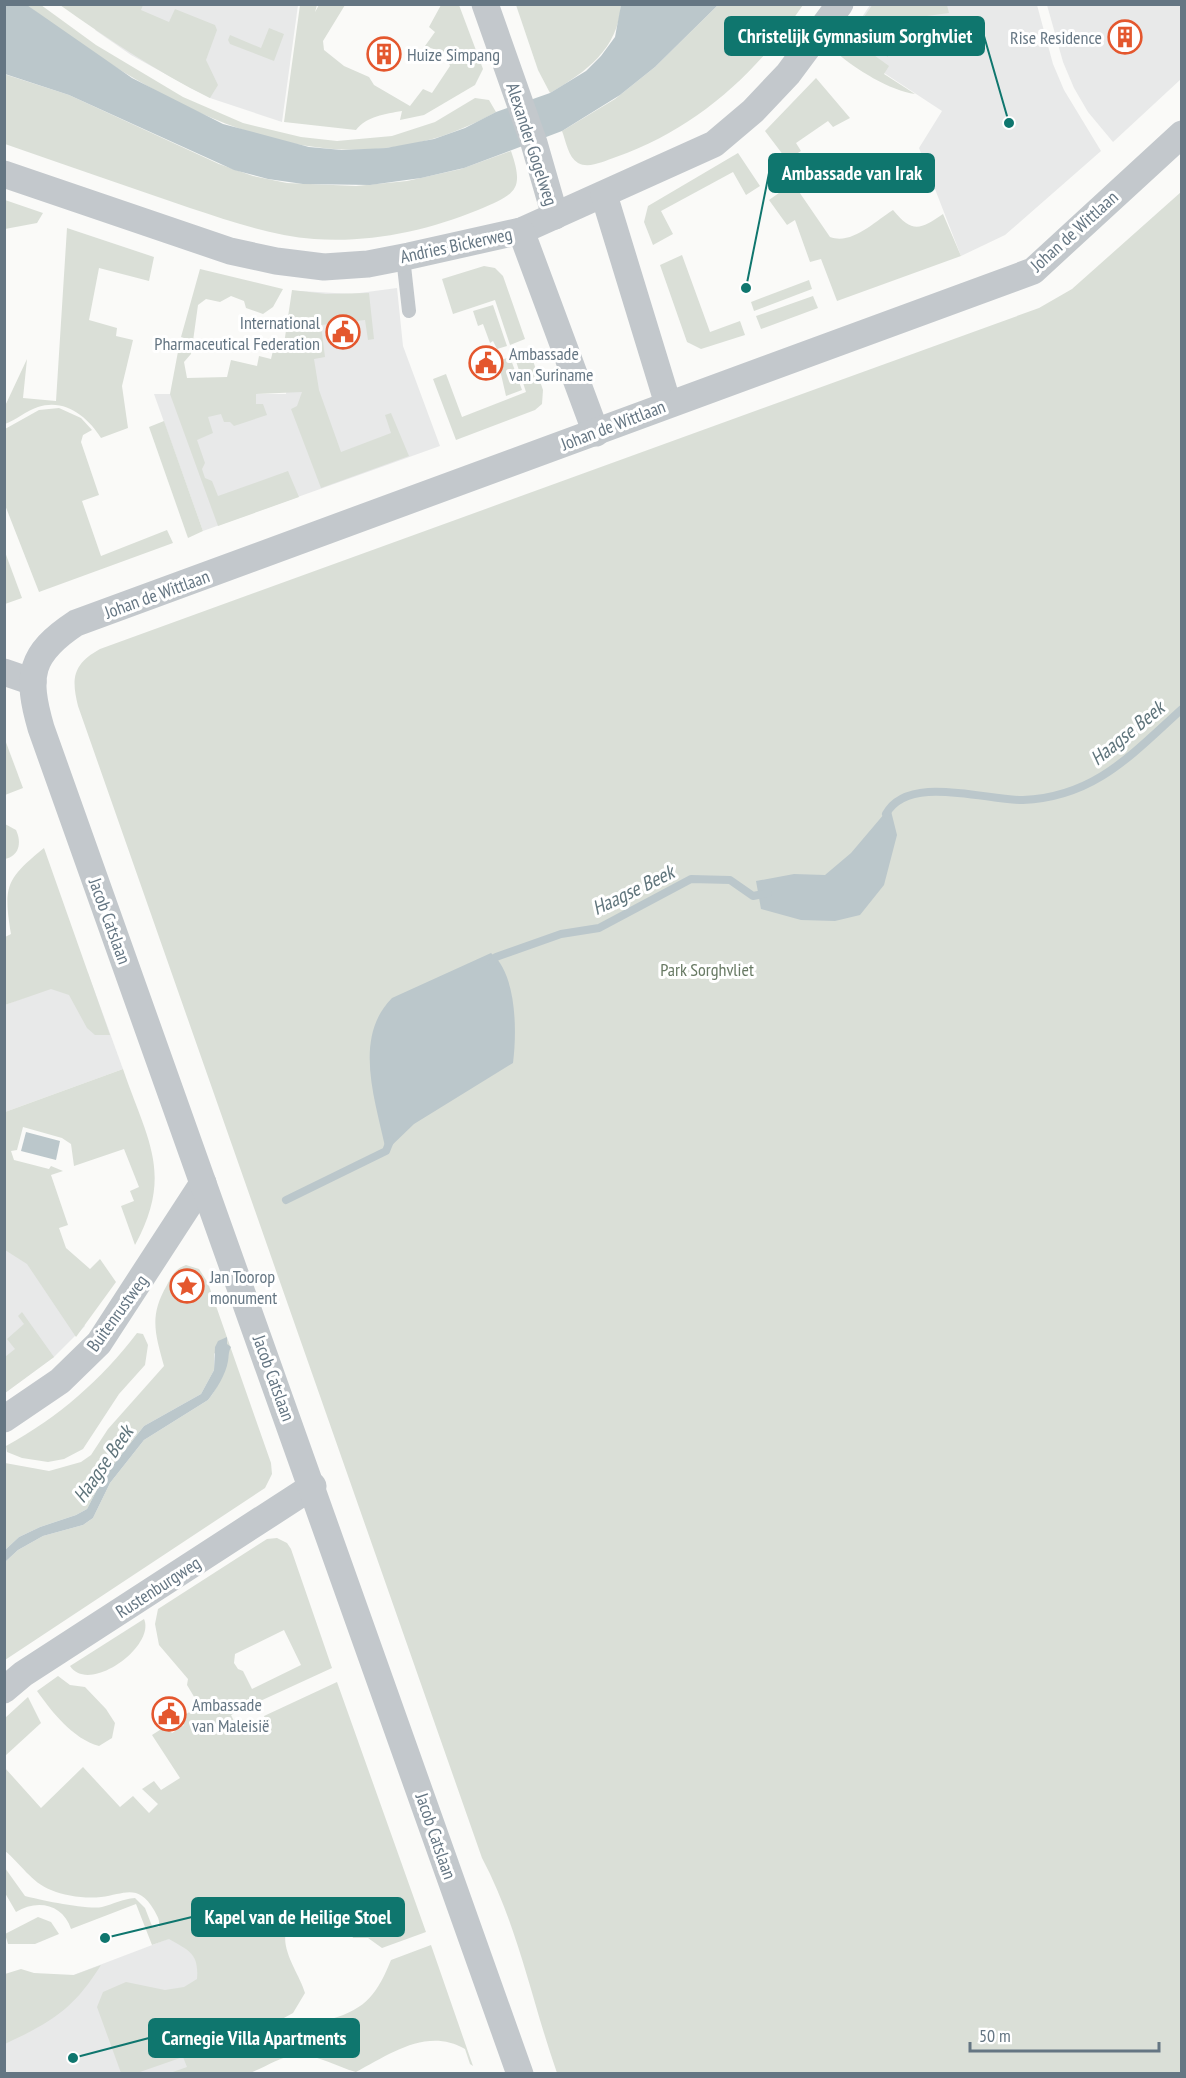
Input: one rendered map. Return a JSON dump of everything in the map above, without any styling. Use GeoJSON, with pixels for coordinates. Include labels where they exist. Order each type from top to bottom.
{"type":"FeatureCollection","features":[{"type":"Feature","properties":{"kind":"street","name":"Alexander Gogelweg"},"geometry":{"type":"LineString","coordinates":[[485,4],[534,143],[555,216]]}},
{"type":"Feature","properties":{"kind":"street","name":"Andries Bickerweg"},"geometry":{"type":"LineString","coordinates":[[4,174],[230,251],[324,267],[368,264],[403,257],[521,231],[714,144],[753,111],[788,74],[840,4]]}},
{"type":"Feature","properties":{"kind":"street","name":"Johan de Wittlaan"},"geometry":{"type":"LineString","coordinates":[[33,682],[42,652],[50,640],[76,623],[1033,271],[1182,134]]}},
{"type":"Feature","properties":{"kind":"street"},"geometry":{"type":"LineString","coordinates":[[604,195],[668,404]]}},
{"type":"Feature","properties":{"kind":"street"},"geometry":{"type":"LineString","coordinates":[[521,231],[596,433]]}},
{"type":"Feature","properties":{"kind":"street"},"geometry":{"type":"LineString","coordinates":[[4,672],[33,682]]}},
{"type":"Feature","properties":{"kind":"street","name":"Jacob Catslaan"},"geometry":{"type":"LineString","coordinates":[[33,682],[32,695],[41,728],[313,1486],[520,2073]]}},
{"type":"Feature","properties":{"kind":"street","name":"Buitenrustweg"},"geometry":{"type":"LineString","coordinates":[[4,1419],[60,1381],[99,1342],[203,1183]]}},
{"type":"Feature","properties":{"kind":"street","name":"Rustenburgweg"},"geometry":{"type":"LineString","coordinates":[[4,1690],[23,1674],[313,1486]]}},
{"type":"Feature","properties":{"kind":"lane"},"geometry":{"type":"LineString","coordinates":[[403,257],[409,311]]}},
{"type":"Feature","properties":{"kind":"shaded area"},"geometry":{"type":"Polygon","coordinates":[[[4,5],[27,5],[132,78],[223,124],[309,147],[342,150],[386,148],[434,139],[465,128],[496,112],[550,93],[586,71],[601,56],[615,37],[621,5],[718,5],[655,67],[620,95],[562,131],[464,168],[421,178],[370,185],[303,184],[268,179],[234,170],[69,95],[5,74],[4,5]]]}},
{"type":"Feature","properties":{"kind":"shaded area"},"geometry":{"type":"Polygon","coordinates":[[[115,5],[298,5],[282,122],[210,98],[131,55],[95,30],[115,5]]]}},
{"type":"Feature","properties":{"kind":"shaded area"},"geometry":{"type":"Polygon","coordinates":[[[870,5],[1037,5],[1053,64],[1064,90],[1101,151],[1005,235],[961,256],[919,148],[942,111],[843,46],[870,5]]]}},
{"type":"Feature","properties":{"kind":"shaded area"},"geometry":{"type":"Polygon","coordinates":[[[1047,5],[1181,5],[1181,79],[1113,142],[1088,112],[1074,88],[1063,62],[1047,5]]]}},
{"type":"Feature","properties":{"kind":"shaded area"},"geometry":{"type":"Polygon","coordinates":[[[397,288],[403,346],[440,446],[203,531],[154,394],[286,394],[300,291],[352,294],[397,288]]]}},
{"type":"Feature","properties":{"kind":"shaded area"},"geometry":{"type":"Polygon","coordinates":[[[890,807],[897,835],[884,885],[860,915],[835,921],[801,920],[761,909],[756,881],[794,874],[825,875],[851,853],[890,807]]]}},
{"type":"Feature","properties":{"kind":"shaded area"},"geometry":{"type":"Polygon","coordinates":[[[491,953],[500,962],[506,975],[513,1004],[515,1036],[513,1063],[414,1124],[386,1151],[370,1071],[373,1032],[380,1014],[392,998],[491,953]]]}},
{"type":"Feature","properties":{"kind":"shaded area"},"geometry":{"type":"Polygon","coordinates":[[[88,973],[123,1069],[5,1112],[5,1005],[88,973]]]}},
{"type":"Feature","properties":{"kind":"shaded area"},"geometry":{"type":"Polygon","coordinates":[[[26,1132],[60,1141],[56,1160],[21,1151],[26,1132]]]}},
{"type":"Feature","properties":{"kind":"shaded area"},"geometry":{"type":"Polygon","coordinates":[[[4,1189],[85,1326],[54,1357],[5,1393],[4,1189]]]}},
{"type":"Feature","properties":{"kind":"shaded area","name":"Haagse Beek"},"geometry":{"type":"Polygon","coordinates":[[[227,1337],[227,1344],[231,1347],[227,1366],[211,1396],[144,1440],[110,1483],[93,1518],[83,1525],[43,1536],[18,1550],[5,1562],[5,1550],[19,1537],[87,1509],[103,1478],[144,1426],[201,1394],[214,1370],[215,1347],[218,1341],[227,1337]]]}},
{"type":"Feature","properties":{"kind":"shaded area"},"geometry":{"type":"Polygon","coordinates":[[[210,1923],[203,2073],[5,2074],[5,2001],[210,1923]]]}},
{"type":"Feature","properties":{"kind":"green space"},"geometry":{"type":"Polygon","coordinates":[[[873,4],[947,5],[949,13],[883,22],[888,57],[860,38],[855,30],[873,4]]]}},
{"type":"Feature","properties":{"kind":"green space"},"geometry":{"type":"Polygon","coordinates":[[[27,5],[41,5],[96,45],[183,97],[243,123],[301,137],[337,141],[392,136],[435,122],[475,98],[489,100],[496,112],[434,139],[372,149],[310,146],[250,132],[191,108],[133,78],[79,43],[27,5]]]}},
{"type":"Feature","properties":{"kind":"green space"},"geometry":{"type":"Polygon","coordinates":[[[60,5],[143,5],[141,10],[169,22],[175,9],[215,25],[217,30],[206,60],[218,85],[210,98],[133,54],[60,5]]]}},
{"type":"Feature","properties":{"kind":"green space"},"geometry":{"type":"Polygon","coordinates":[[[300,5],[317,5],[315,12],[319,5],[345,5],[323,41],[324,50],[344,66],[369,77],[374,85],[410,106],[423,89],[432,93],[450,66],[445,53],[425,46],[435,32],[429,27],[441,5],[459,5],[483,69],[475,85],[424,115],[400,120],[402,111],[383,115],[365,122],[356,130],[284,122],[300,5]]]}},
{"type":"Feature","properties":{"kind":"green space"},"geometry":{"type":"Polygon","coordinates":[[[516,5],[621,5],[619,21],[607,47],[576,77],[550,93],[538,70],[516,5]]]}},
{"type":"Feature","properties":{"kind":"green space"},"geometry":{"type":"Polygon","coordinates":[[[718,5],[803,5],[785,30],[744,76],[698,115],[645,145],[616,157],[592,165],[578,163],[570,153],[562,131],[615,99],[655,67],[718,5]]]}},
{"type":"Feature","properties":{"kind":"green space"},"geometry":{"type":"Polygon","coordinates":[[[269,28],[284,34],[274,61],[230,44],[228,40],[230,35],[261,48],[269,28]]]}},
{"type":"Feature","properties":{"kind":"green space"},"geometry":{"type":"Polygon","coordinates":[[[849,37],[889,66],[884,74],[915,94],[895,89],[874,78],[853,66],[837,53],[849,37]]]}},
{"type":"Feature","properties":{"kind":"green space"},"geometry":{"type":"Polygon","coordinates":[[[4,74],[69,95],[219,164],[253,176],[287,183],[356,186],[407,181],[461,169],[511,151],[517,175],[516,183],[514,190],[491,205],[439,224],[398,234],[335,240],[283,235],[205,213],[5,144],[4,74]]]}},
{"type":"Feature","properties":{"kind":"green space"},"geometry":{"type":"Polygon","coordinates":[[[816,78],[850,118],[833,127],[828,121],[796,143],[801,151],[787,160],[765,131],[816,78]]]}},
{"type":"Feature","properties":{"kind":"green space"},"geometry":{"type":"Polygon","coordinates":[[[738,153],[760,186],[746,195],[733,172],[661,211],[673,234],[653,245],[644,222],[648,206],[738,153]]]}},
{"type":"Feature","properties":{"kind":"green space"},"geometry":{"type":"Polygon","coordinates":[[[793,183],[830,237],[838,239],[855,235],[893,210],[906,223],[917,227],[943,214],[961,256],[837,301],[821,259],[810,262],[795,220],[787,225],[769,200],[793,183]]]}},
{"type":"Feature","properties":{"kind":"green space","name":"Park Sorghvliet"},"geometry":{"type":"Polygon","coordinates":[[[1181,192],[1181,2073],[557,2073],[515,1937],[495,1884],[482,1858],[78,706],[75,687],[76,673],[84,660],[100,649],[1039,308],[1072,289],[1181,192]]]}},
{"type":"Feature","properties":{"kind":"green space"},"geometry":{"type":"Polygon","coordinates":[[[5,200],[43,213],[37,223],[5,229],[5,200]]]}},
{"type":"Feature","properties":{"kind":"green space"},"geometry":{"type":"Polygon","coordinates":[[[67,228],[154,257],[149,281],[99,268],[89,320],[117,328],[116,336],[133,340],[122,386],[128,428],[101,438],[96,430],[75,411],[57,405],[38,407],[5,424],[5,406],[27,359],[23,398],[56,401],[67,228]]]}},
{"type":"Feature","properties":{"kind":"green space"},"geometry":{"type":"Polygon","coordinates":[[[682,255],[710,332],[740,321],[745,335],[701,349],[687,342],[660,265],[682,255]]]}},
{"type":"Feature","properties":{"kind":"green space"},"geometry":{"type":"Polygon","coordinates":[[[484,266],[495,268],[503,276],[525,339],[510,345],[495,300],[453,314],[442,279],[484,266]]]}},
{"type":"Feature","properties":{"kind":"green space"},"geometry":{"type":"Polygon","coordinates":[[[200,269],[283,289],[273,307],[263,314],[246,308],[244,301],[231,296],[220,302],[206,299],[198,305],[193,341],[181,337],[200,269]]]}},
{"type":"Feature","properties":{"kind":"green space"},"geometry":{"type":"Polygon","coordinates":[[[809,280],[812,289],[754,311],[751,302],[809,280]]]}},
{"type":"Feature","properties":{"kind":"green space"},"geometry":{"type":"Polygon","coordinates":[[[292,290],[326,294],[369,293],[374,339],[368,340],[365,320],[321,325],[325,357],[314,359],[319,390],[341,452],[391,433],[385,415],[391,413],[409,456],[321,488],[291,409],[297,406],[302,392],[256,394],[256,404],[263,404],[267,415],[234,426],[230,422],[224,422],[221,414],[208,417],[213,433],[197,440],[205,463],[202,469],[205,478],[212,481],[218,496],[288,471],[299,497],[218,526],[170,394],[180,341],[192,345],[191,354],[184,362],[187,378],[227,377],[231,360],[257,366],[259,356],[271,359],[275,342],[284,344],[292,290]]]}},
{"type":"Feature","properties":{"kind":"green space"},"geometry":{"type":"Polygon","coordinates":[[[813,296],[818,308],[761,329],[756,316],[813,296]]]}},
{"type":"Feature","properties":{"kind":"green space"},"geometry":{"type":"Polygon","coordinates":[[[493,305],[507,346],[497,349],[493,341],[490,343],[483,324],[478,326],[473,311],[493,305]]]}},
{"type":"Feature","properties":{"kind":"green space"},"geometry":{"type":"Polygon","coordinates":[[[529,349],[543,390],[542,404],[535,410],[456,440],[433,379],[446,374],[462,417],[526,392],[514,355],[529,349]]]}},
{"type":"Feature","properties":{"kind":"green space"},"geometry":{"type":"Polygon","coordinates":[[[510,357],[522,390],[506,396],[500,370],[503,369],[501,360],[510,357]]]}},
{"type":"Feature","properties":{"kind":"green space"},"geometry":{"type":"Polygon","coordinates":[[[59,408],[81,418],[92,430],[83,435],[81,442],[99,495],[82,501],[101,556],[167,530],[173,543],[39,592],[5,505],[5,429],[39,410],[59,408]]]}},
{"type":"Feature","properties":{"kind":"green space"},"geometry":{"type":"Polygon","coordinates":[[[164,421],[203,531],[188,538],[149,427],[164,421]]]}},
{"type":"Feature","properties":{"kind":"green space"},"geometry":{"type":"Polygon","coordinates":[[[5,552],[22,598],[4,604],[5,552]]]}},
{"type":"Feature","properties":{"kind":"green space"},"geometry":{"type":"Polygon","coordinates":[[[4,737],[23,788],[5,795],[4,795],[4,737]]]}},
{"type":"Feature","properties":{"kind":"green space"},"geometry":{"type":"Polygon","coordinates":[[[5,824],[16,830],[19,844],[16,852],[5,859],[5,824]]]}},
{"type":"Feature","properties":{"kind":"green space"},"geometry":{"type":"Polygon","coordinates":[[[44,848],[110,1035],[95,1035],[87,1028],[69,995],[51,989],[5,1005],[5,937],[11,934],[7,905],[10,885],[22,868],[44,848]]]}},
{"type":"Feature","properties":{"kind":"green space"},"geometry":{"type":"Polygon","coordinates":[[[123,1069],[148,1137],[155,1176],[147,1220],[135,1245],[121,1206],[134,1201],[130,1191],[139,1187],[124,1149],[74,1166],[71,1144],[62,1138],[23,1127],[17,1150],[11,1151],[14,1160],[49,1169],[51,1166],[63,1171],[51,1175],[68,1225],[59,1228],[66,1248],[90,1269],[100,1259],[116,1282],[76,1337],[27,1264],[5,1250],[5,1112],[123,1069]]]}},
{"type":"Feature","properties":{"kind":"green space"},"geometry":{"type":"Polygon","coordinates":[[[186,1265],[199,1269],[208,1283],[271,1463],[272,1474],[265,1488],[5,1660],[5,1562],[18,1550],[43,1536],[83,1525],[93,1518],[110,1483],[144,1440],[208,1400],[223,1371],[227,1338],[214,1354],[214,1370],[201,1394],[144,1426],[103,1478],[87,1509],[19,1537],[5,1550],[5,1463],[49,1471],[81,1462],[91,1455],[108,1429],[164,1366],[155,1325],[158,1306],[172,1275],[186,1265]]]}},
{"type":"Feature","properties":{"kind":"green space"},"geometry":{"type":"Polygon","coordinates":[[[22,1312],[54,1357],[5,1393],[5,1357],[15,1349],[7,1339],[24,1324],[18,1316],[22,1312]]]}},
{"type":"Feature","properties":{"kind":"green space"},"geometry":{"type":"Polygon","coordinates":[[[137,1333],[143,1334],[148,1345],[145,1365],[119,1394],[83,1449],[64,1459],[48,1462],[22,1458],[7,1452],[6,1446],[44,1423],[94,1382],[137,1333]]]}},
{"type":"Feature","properties":{"kind":"green space"},"geometry":{"type":"Polygon","coordinates":[[[277,1538],[287,1543],[291,1549],[332,1668],[258,1702],[253,1697],[243,1702],[244,1708],[231,1715],[238,1729],[252,1724],[256,1730],[267,1725],[264,1716],[337,1682],[426,1932],[382,1948],[368,1938],[353,1938],[341,1906],[290,1923],[285,1940],[305,1993],[293,2013],[282,2019],[290,2039],[332,2024],[331,2019],[354,2010],[370,1998],[391,1960],[431,1945],[473,2066],[470,2064],[465,2049],[451,2043],[437,2041],[423,2042],[395,2051],[356,2072],[320,2059],[298,2055],[249,2073],[233,2075],[170,2073],[187,2067],[183,2057],[137,2073],[121,2073],[97,2007],[103,1992],[126,1982],[165,1990],[184,1987],[197,1979],[195,1959],[192,1954],[169,1939],[152,1945],[136,1904],[71,1929],[62,1914],[48,1906],[32,1906],[16,1912],[5,1893],[5,1868],[25,1896],[95,1908],[135,1898],[145,1908],[152,1926],[159,1927],[159,1920],[154,1910],[137,1893],[89,1898],[57,1892],[38,1883],[5,1851],[5,1768],[41,1808],[83,1767],[120,1807],[133,1796],[149,1813],[158,1804],[142,1789],[154,1781],[161,1790],[180,1778],[152,1735],[166,1726],[172,1733],[184,1725],[181,1718],[199,1705],[187,1685],[188,1679],[159,1645],[155,1624],[158,1609],[267,1539],[277,1538]],[[284,1630],[235,1654],[234,1663],[238,1669],[243,1671],[252,1689],[301,1665],[284,1630]]]}},
{"type":"Feature","properties":{"kind":"green space"},"geometry":{"type":"Polygon","coordinates":[[[144,1619],[145,1630],[140,1642],[119,1664],[91,1675],[79,1673],[70,1666],[144,1619]]]}},
{"type":"Feature","properties":{"kind":"green space"},"geometry":{"type":"Polygon","coordinates":[[[58,1676],[70,1685],[85,1687],[106,1709],[115,1723],[112,1738],[99,1746],[80,1737],[56,1716],[37,1691],[58,1676]]]}},
{"type":"Feature","properties":{"kind":"green space"},"geometry":{"type":"Polygon","coordinates":[[[28,1697],[41,1723],[5,1756],[5,1718],[28,1697]]]}},
{"type":"Feature","properties":{"kind":"green space"},"geometry":{"type":"Polygon","coordinates":[[[38,1917],[51,1922],[59,1934],[35,1944],[8,1944],[5,1934],[38,1917]]]}},
{"type":"Feature","properties":{"kind":"green space"},"geometry":{"type":"Polygon","coordinates":[[[101,1965],[81,1993],[60,2013],[5,2044],[5,1974],[21,1969],[34,1973],[74,1975],[101,1965]]]}},
{"type":"Feature","properties":{"kind":"waterway","name":"Haagse Beek"},"geometry":{"type":"LineString","coordinates":[[886,814],[897,802],[912,795],[930,792],[1023,800],[1071,791],[1092,782],[1129,757],[1182,709]]}},
{"type":"Feature","properties":{"kind":"waterway","name":"Haagse Beek"},"geometry":{"type":"LineString","coordinates":[[492,963],[496,957],[561,934],[599,928],[691,879],[730,880],[753,896],[768,893]]}},
{"type":"Feature","properties":{"kind":"waterway","name":"Haagse Beek"},"geometry":{"type":"LineString","coordinates":[[286,1200],[386,1151],[390,1141]]}},
{"type":"Feature","properties":{"kind":"place","name":"Rise Residence"},"geometry":{"type":"Point","coordinates":[1125,37]}},
{"type":"Feature","properties":{"kind":"place","name":"Huize Simpang"},"geometry":{"type":"Point","coordinates":[384,54]}},
{"type":"Feature","properties":{"kind":"place","name":"Christelijk Gymnasium Sorghvliet"},"geometry":{"type":"Point","coordinates":[1009,123]}},
{"type":"Feature","properties":{"kind":"place","name":"Ambassade van Irak"},"geometry":{"type":"Point","coordinates":[746,288]}},
{"type":"Feature","properties":{"kind":"place","name":"International Pharmaceutical Federation"},"geometry":{"type":"Point","coordinates":[343,332]}},
{"type":"Feature","properties":{"kind":"place","name":"Ambassade van Suriname"},"geometry":{"type":"Point","coordinates":[486,363]}},
{"type":"Feature","properties":{"kind":"place","name":"Jan Toorop monument"},"geometry":{"type":"Point","coordinates":[187,1286]}},
{"type":"Feature","properties":{"kind":"place","name":"Ambassade van Maleisië"},"geometry":{"type":"Point","coordinates":[169,1714]}},
{"type":"Feature","properties":{"kind":"place","name":"Kapel van de Heilige Stoel"},"geometry":{"type":"Point","coordinates":[105,1938]}},
{"type":"Feature","properties":{"kind":"place","name":"Carnegie Villa Apartments"},"geometry":{"type":"Point","coordinates":[73,2058]}}]}
